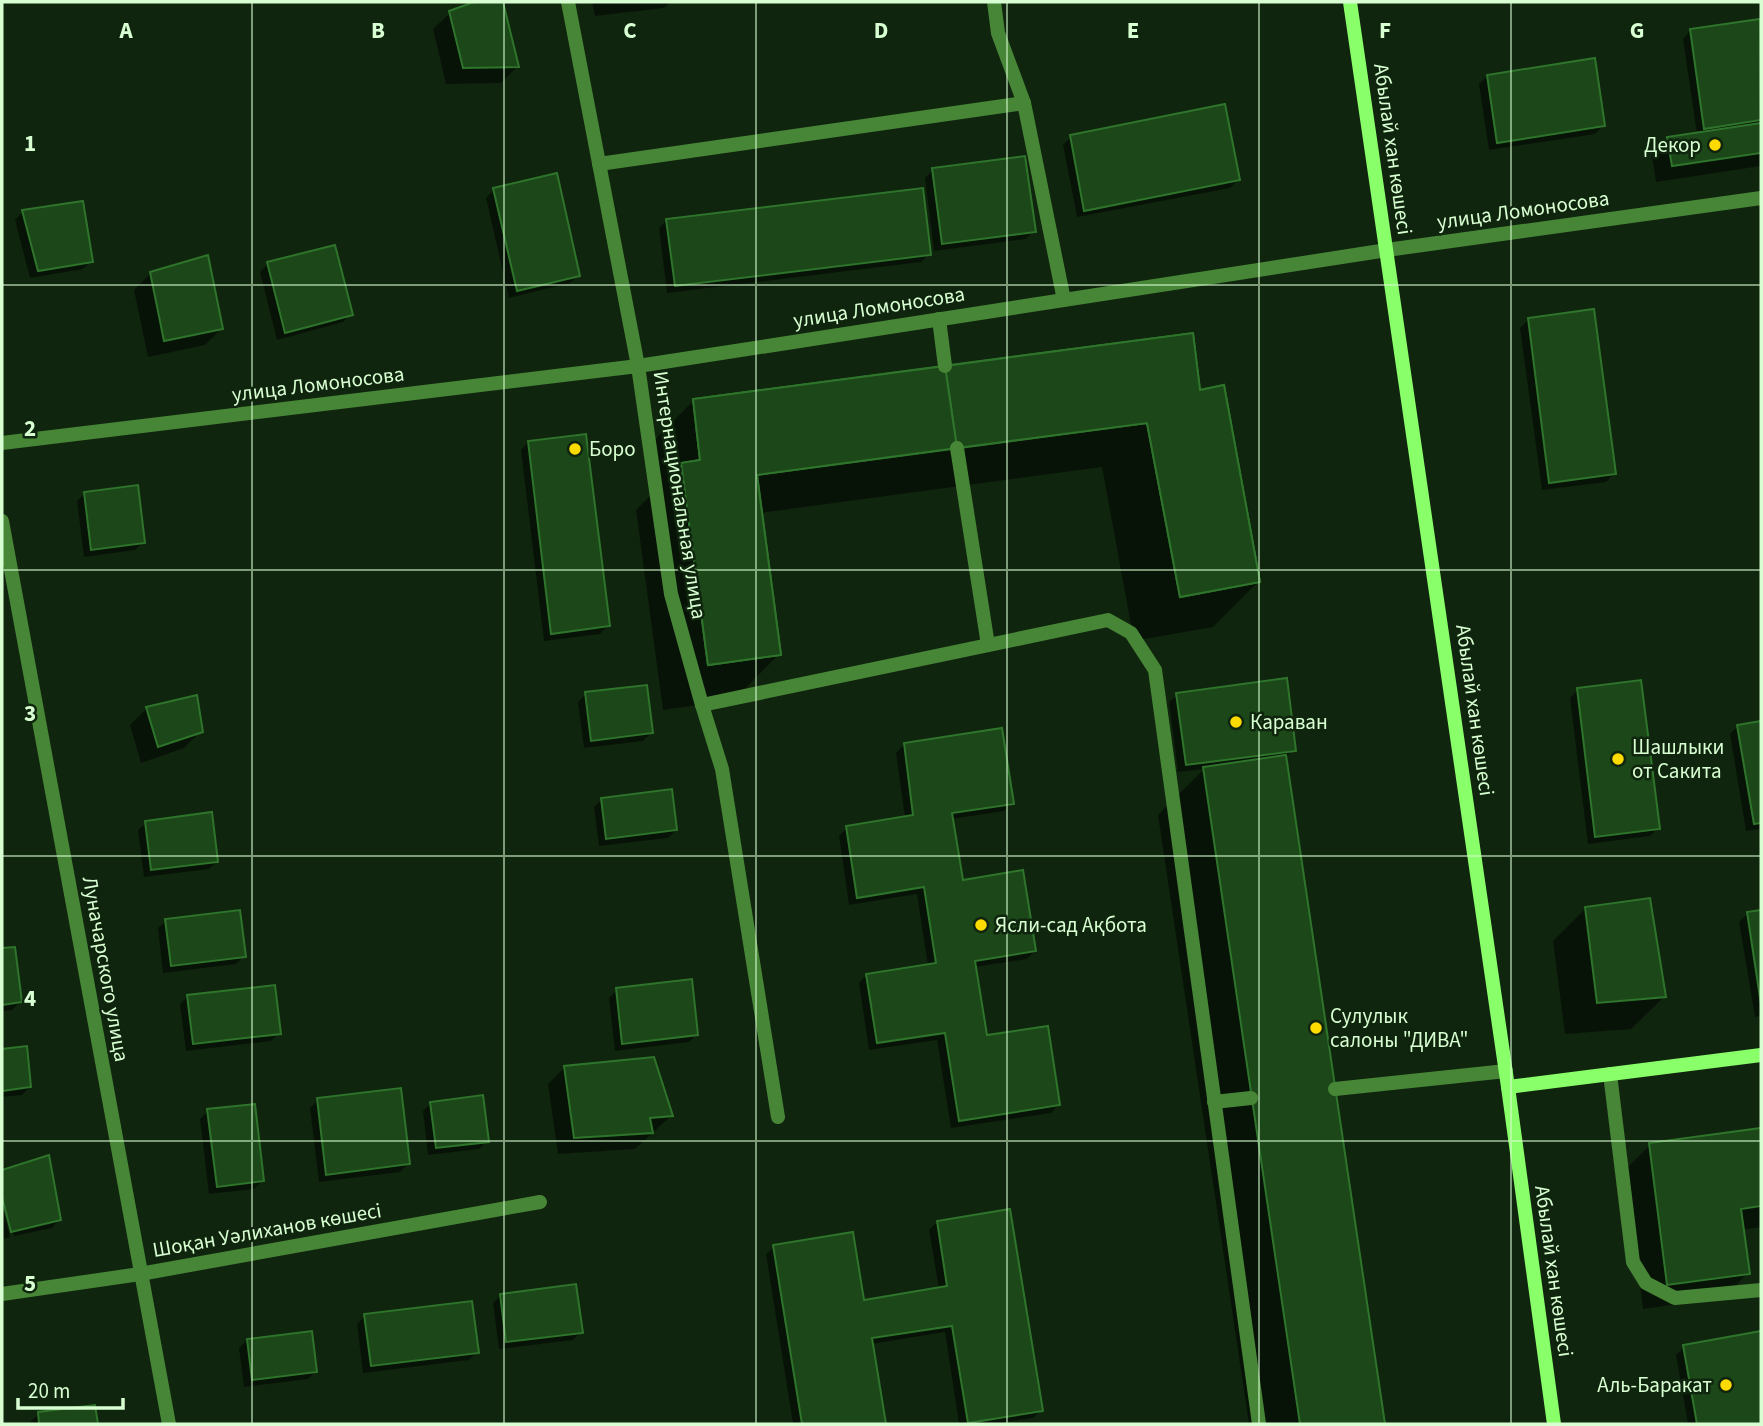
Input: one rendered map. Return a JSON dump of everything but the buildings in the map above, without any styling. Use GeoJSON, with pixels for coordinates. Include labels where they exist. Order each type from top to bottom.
{"type":"FeatureCollection","features":[{"type":"Feature","properties":{"kind":"street","name":"Интернациональная улица"},"geometry":{"type":"LineString","coordinates":[[568,2],[638,366],[671,594],[722,769],[778,1117]]}},
{"type":"Feature","properties":{"kind":"street"},"geometry":{"type":"LineString","coordinates":[[994,2],[998,33],[1024,103],[1064,300]]}},
{"type":"Feature","properties":{"kind":"street","name":"Абылай хан көшесі"},"geometry":{"type":"LineString","coordinates":[[1350,2],[1506,1071],[1554,1424]]}},
{"type":"Feature","properties":{"kind":"street"},"geometry":{"type":"LineString","coordinates":[[599,164],[1024,103]]}},
{"type":"Feature","properties":{"kind":"street","name":"улица Ломоносова"},"geometry":{"type":"LineString","coordinates":[[2,443],[638,366],[1387,250],[1761,198]]}},
{"type":"Feature","properties":{"kind":"street"},"geometry":{"type":"LineString","coordinates":[[939,319],[945,366]]}},
{"type":"Feature","properties":{"kind":"street"},"geometry":{"type":"LineString","coordinates":[[957,448],[988,645]]}},
{"type":"Feature","properties":{"kind":"street","name":"Луначарского улица"},"geometry":{"type":"LineString","coordinates":[[2,521],[169,1424]]}},
{"type":"Feature","properties":{"kind":"street"},"geometry":{"type":"LineString","coordinates":[[702,705],[1108,620],[1131,633],[1155,670],[1259,1424]]}},
{"type":"Feature","properties":{"kind":"street"},"geometry":{"type":"LineString","coordinates":[[1508,1087],[1761,1055]]}},
{"type":"Feature","properties":{"kind":"street"},"geometry":{"type":"LineString","coordinates":[[1335,1089],[1506,1071]]}},
{"type":"Feature","properties":{"kind":"street"},"geometry":{"type":"LineString","coordinates":[[1609,1074],[1633,1262],[1646,1283],[1675,1298],[1761,1290]]}},
{"type":"Feature","properties":{"kind":"street"},"geometry":{"type":"LineString","coordinates":[[1214,1102],[1251,1098]]}},
{"type":"Feature","properties":{"kind":"street","name":"Шоқан Уәлиханов көшесі"},"geometry":{"type":"LineString","coordinates":[[2,1294],[141,1274],[540,1202]]}},
{"type":"Feature","properties":{"kind":"place","name":"Декор"},"geometry":{"type":"Point","coordinates":[1715,145]}},
{"type":"Feature","properties":{"kind":"place","name":"Боро"},"geometry":{"type":"Point","coordinates":[575,449]}},
{"type":"Feature","properties":{"kind":"place","name":"Караван"},"geometry":{"type":"Point","coordinates":[1236,722]}},
{"type":"Feature","properties":{"kind":"place","name":"Шашлыки от Сакита"},"geometry":{"type":"Point","coordinates":[1618,759]}},
{"type":"Feature","properties":{"kind":"place","name":"Ясли-сад Ақбота"},"geometry":{"type":"Point","coordinates":[981,925]}},
{"type":"Feature","properties":{"kind":"place","name":"Сулулык салоны \"ДИВА\""},"geometry":{"type":"Point","coordinates":[1316,1028]}},
{"type":"Feature","properties":{"kind":"place","name":"Аль-Баракат"},"geometry":{"type":"Point","coordinates":[1726,1385]}}]}
